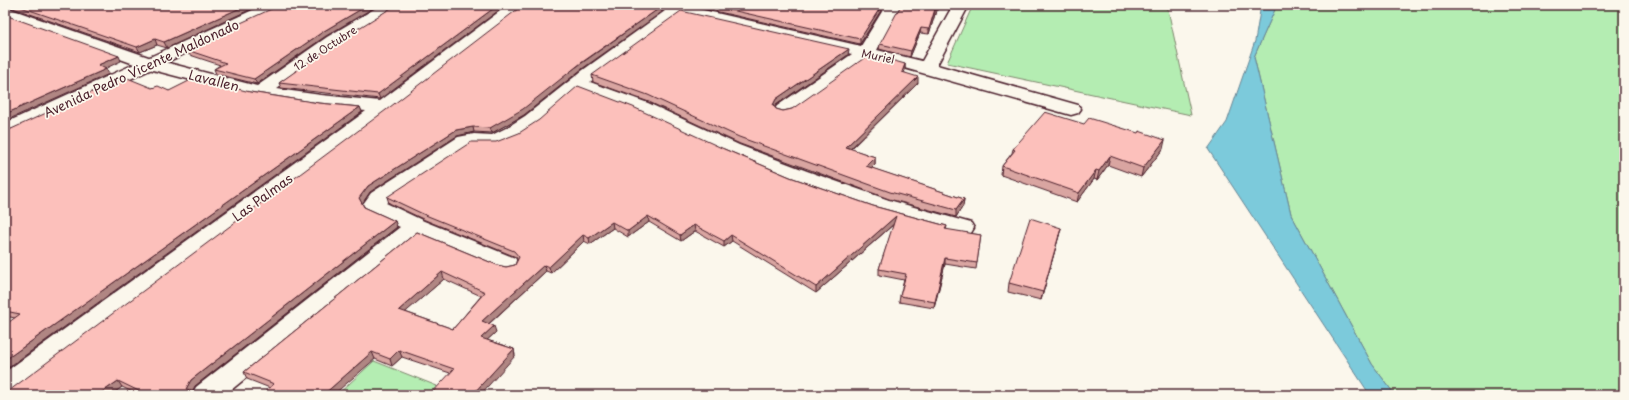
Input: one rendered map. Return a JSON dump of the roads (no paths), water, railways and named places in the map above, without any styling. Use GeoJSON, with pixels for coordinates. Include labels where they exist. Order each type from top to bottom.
{"type":"FeatureCollection","features":[{"type":"Feature","properties":{"kind":"street","name":"Avenida Pedro Vicente Maldonado"},"geometry":{"type":"LineString","coordinates":[[5,130],[277,5]]}},
{"type":"Feature","properties":{"kind":"street","name":"12 de Octubre"},"geometry":{"type":"LineString","coordinates":[[260,92],[333,41],[392,5]]}},
{"type":"Feature","properties":{"kind":"street","name":"Las Palmas"},"geometry":{"type":"LineString","coordinates":[[5,387],[384,107],[518,5]]}},
{"type":"Feature","properties":{"kind":"street","name":"Muriel"},"geometry":{"type":"LineString","coordinates":[[659,5],[895,59],[1071,109]]}},
{"type":"Feature","properties":{"kind":"street"},"geometry":{"type":"LineString","coordinates":[[784,110],[865,53],[873,43],[891,10],[892,5]]}},
{"type":"Feature","properties":{"kind":"street"},"geometry":{"type":"LineString","coordinates":[[927,68],[961,5]]}},
{"type":"Feature","properties":{"kind":"street"},"geometry":{"type":"LineString","coordinates":[[507,264],[416,226],[376,207],[374,204],[376,201],[465,141],[471,139],[491,142],[504,137],[528,123],[577,83],[678,9]]}},
{"type":"Feature","properties":{"kind":"street","name":"Lavallen"},"geometry":{"type":"LineString","coordinates":[[5,12],[151,64],[260,92],[321,101],[384,107]]}},
{"type":"Feature","properties":{"kind":"street"},"geometry":{"type":"LineString","coordinates":[[577,83],[641,107],[732,149],[799,176],[881,205],[963,228]]}},
{"type":"Feature","properties":{"kind":"street"},"geometry":{"type":"LineString","coordinates":[[206,395],[416,226]]}},
{"type":"Feature","properties":{"kind":"water"},"geometry":{"type":"Polygon","coordinates":[[[1261,5],[1277,5],[1254,57],[1291,214],[1372,364],[1395,395],[1370,395],[1208,149],[1227,122],[1255,41],[1261,5]]]}}]}
